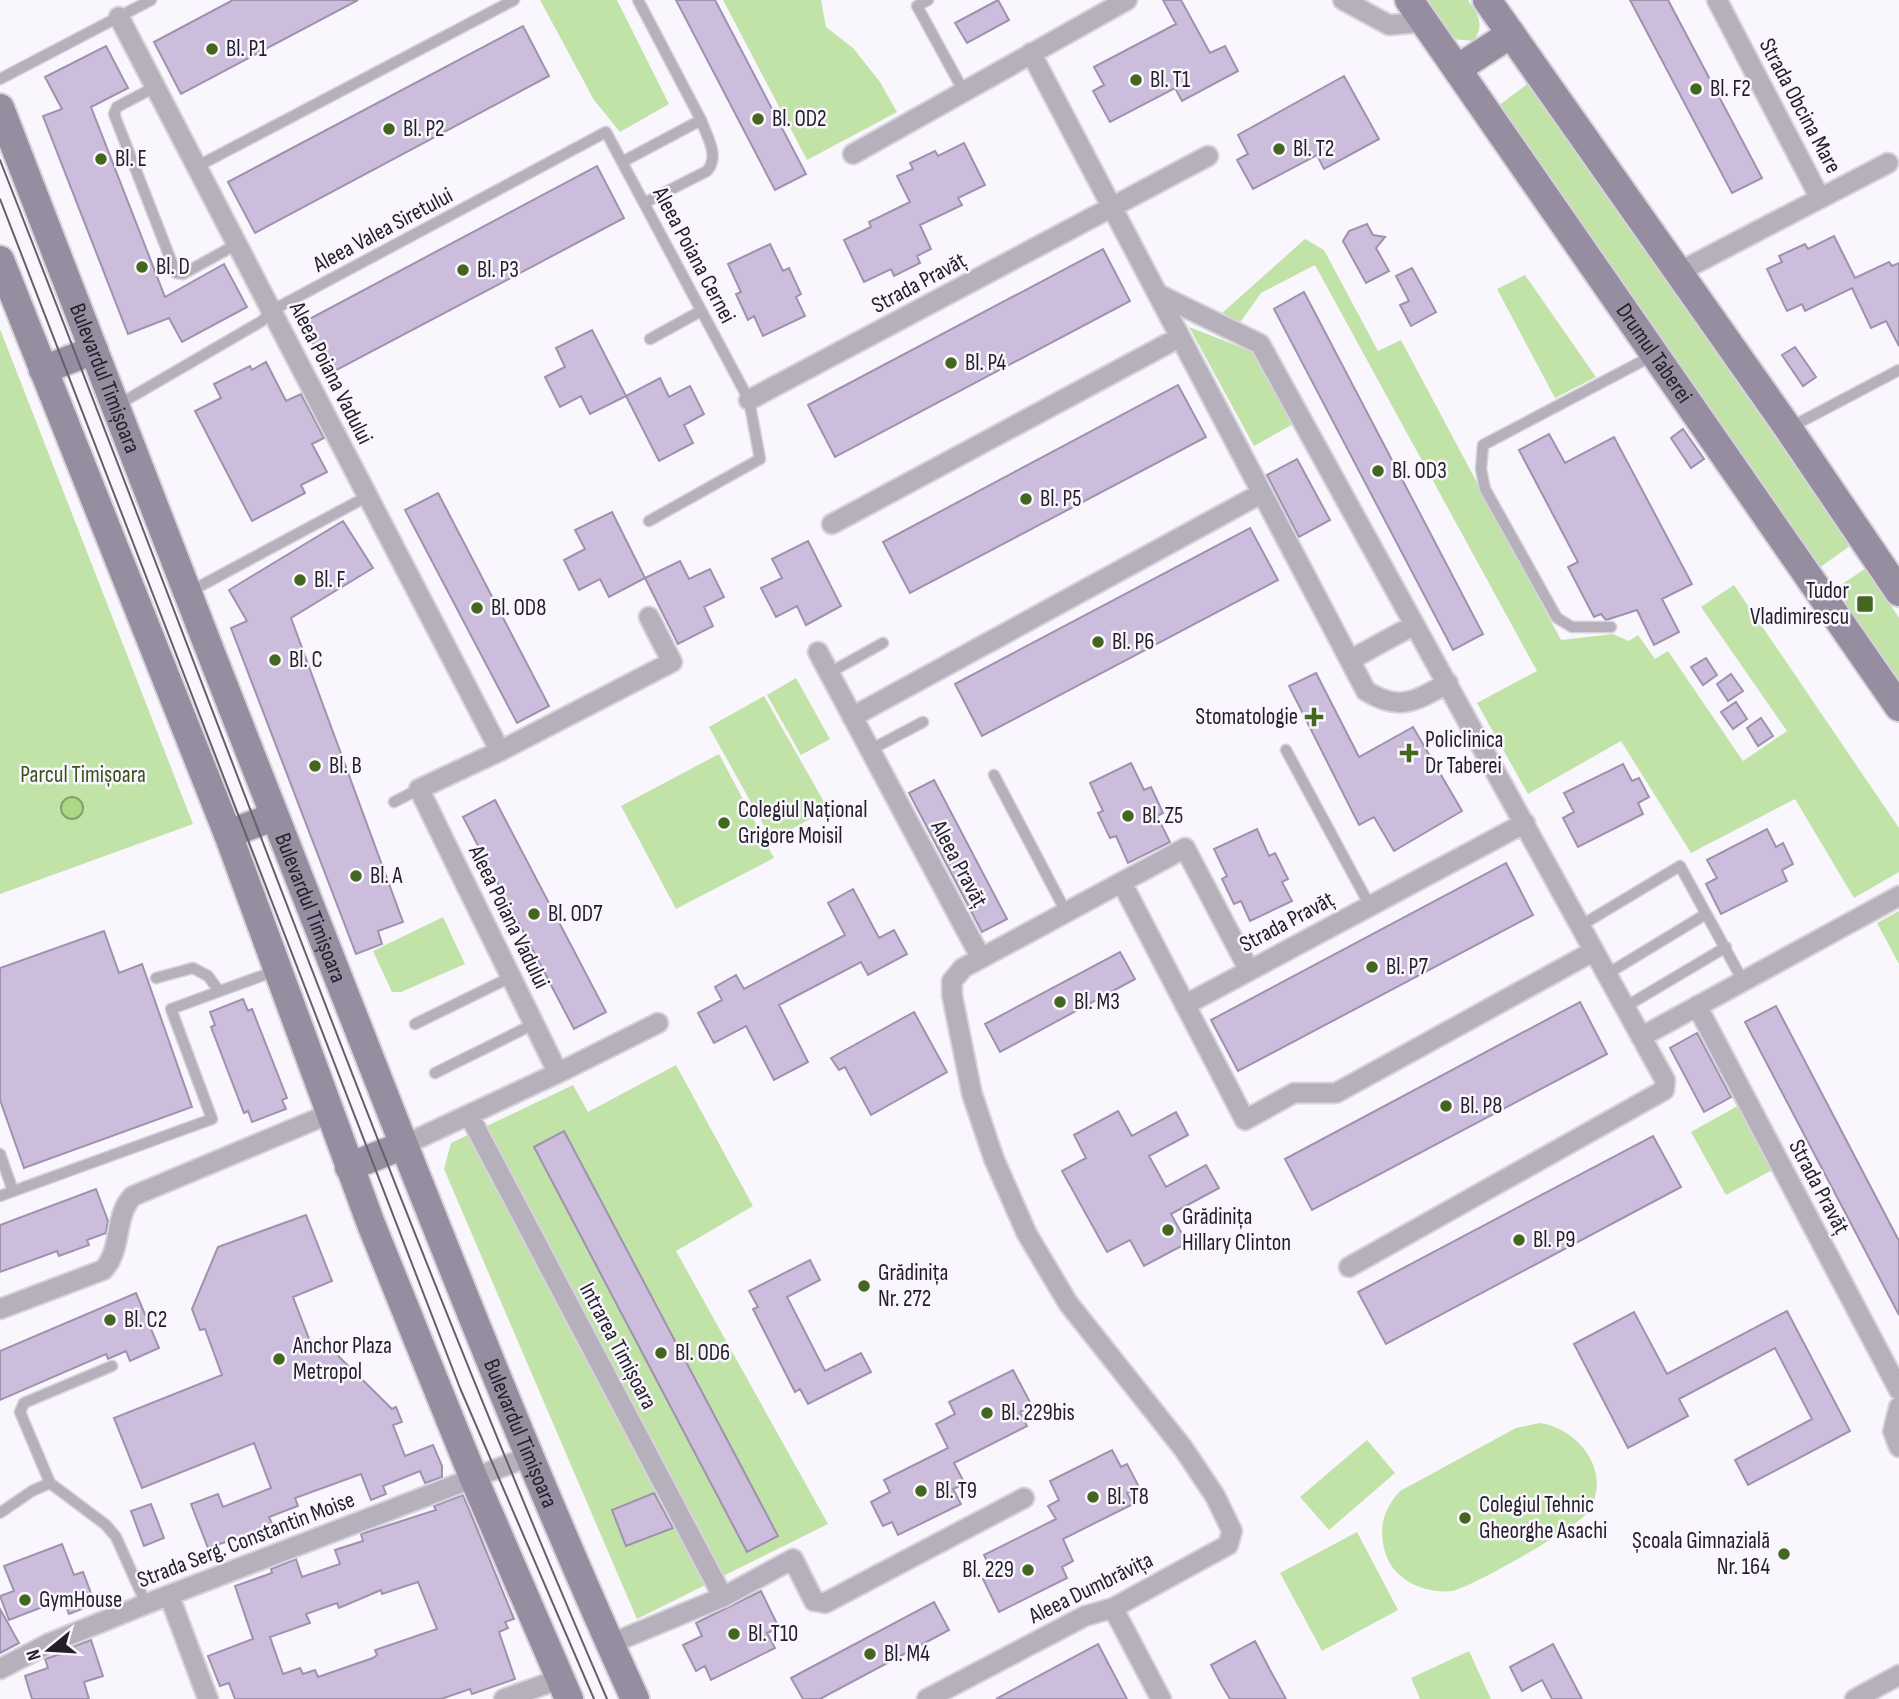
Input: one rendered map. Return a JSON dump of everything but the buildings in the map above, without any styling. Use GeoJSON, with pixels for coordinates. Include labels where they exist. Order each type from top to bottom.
{"type":"FeatureCollection","features":[{"type":"Feature","properties":{"kind":"main road"},"geometry":{"type":"LineString","coordinates":[[1487,0],[1788,428],[1899,592]]}},
{"type":"Feature","properties":{"kind":"main road","name":"Drumul Taberei"},"geometry":{"type":"LineString","coordinates":[[1417,11],[1899,707]]}},
{"type":"Feature","properties":{"kind":"main road"},"geometry":{"type":"LineString","coordinates":[[1457,69],[1511,34]]}},
{"type":"Feature","properties":{"kind":"main road","name":"Bulevardul Timișoara"},"geometry":{"type":"LineString","coordinates":[[0,108],[273,817],[528,1457],[635,1699]]}},
{"type":"Feature","properties":{"kind":"main road"},"geometry":{"type":"LineString","coordinates":[[0,260],[228,834],[349,1167],[474,1479],[565,1689]]}},
{"type":"Feature","properties":{"kind":"main road"},"geometry":{"type":"LineString","coordinates":[[43,370],[94,349]]}},
{"type":"Feature","properties":{"kind":"main road"},"geometry":{"type":"LineString","coordinates":[[228,834],[273,817]]}},
{"type":"Feature","properties":{"kind":"main road"},"geometry":{"type":"LineString","coordinates":[[349,1167],[404,1145]]}},
{"type":"Feature","properties":{"kind":"street"},"geometry":{"type":"LineString","coordinates":[[853,154],[1127,0]]}},
{"type":"Feature","properties":{"kind":"street"},"geometry":{"type":"LineString","coordinates":[[1343,0],[1389,25],[1417,11]]}},
{"type":"Feature","properties":{"kind":"street","name":"Strada Obcina Mare"},"geometry":{"type":"LineString","coordinates":[[1717,0],[1820,198]]}},
{"type":"Feature","properties":{"kind":"street","name":"Aleea Poiana Vadului"},"geometry":{"type":"LineString","coordinates":[[119,17],[500,751]]}},
{"type":"Feature","properties":{"kind":"street"},"geometry":{"type":"LineString","coordinates":[[1031,53],[1366,691],[1383,701],[1397,704],[1416,700],[1448,683]]}},
{"type":"Feature","properties":{"kind":"street","name":"Strada Pravăț"},"geometry":{"type":"LineString","coordinates":[[749,400],[1208,156]]}},
{"type":"Feature","properties":{"kind":"street","name":"Strada Obcina Mare"},"geometry":{"type":"LineString","coordinates":[[1679,272],[1893,160]]}},
{"type":"Feature","properties":{"kind":"street"},"geometry":{"type":"LineString","coordinates":[[1157,294],[1260,344],[1665,1080],[1664,1090],[1349,1267]]}},
{"type":"Feature","properties":{"kind":"street"},"geometry":{"type":"LineString","coordinates":[[832,524],[1180,337]]}},
{"type":"Feature","properties":{"kind":"street"},"geometry":{"type":"LineString","coordinates":[[852,717],[1262,493]]}},
{"type":"Feature","properties":{"kind":"street"},"geometry":{"type":"LineString","coordinates":[[419,789],[500,751],[672,662],[649,617]]}},
{"type":"Feature","properties":{"kind":"street"},"geometry":{"type":"LineString","coordinates":[[1350,660],[1414,625]]}},
{"type":"Feature","properties":{"kind":"street","name":"Aleea Pravăț"},"geometry":{"type":"LineString","coordinates":[[818,652],[981,958]]}},
{"type":"Feature","properties":{"kind":"street","name":"Aleea Poiana Vadului"},"geometry":{"type":"LineString","coordinates":[[419,789],[558,1073]]}},
{"type":"Feature","properties":{"kind":"street","name":"Strada Pravăț"},"geometry":{"type":"LineString","coordinates":[[1185,1005],[1525,823]]}},
{"type":"Feature","properties":{"kind":"street"},"geometry":{"type":"LineString","coordinates":[[981,958],[1185,848],[1249,970]]}},
{"type":"Feature","properties":{"kind":"street"},"geometry":{"type":"LineString","coordinates":[[1122,883],[1245,1121],[1294,1093],[1336,1093],[1594,951]]}},
{"type":"Feature","properties":{"kind":"street"},"geometry":{"type":"LineString","coordinates":[[1641,1037],[1899,896]]}},
{"type":"Feature","properties":{"kind":"street","name":"Aleea Dumbrăvița"},"geometry":{"type":"LineString","coordinates":[[927,1699],[1085,1616],[1113,1608],[1228,1545],[1232,1531],[1214,1496],[1114,1357],[1068,1303],[1027,1234],[994,1159],[970,1086],[952,995],[953,981],[957,974],[981,958]]}},
{"type":"Feature","properties":{"kind":"street","name":"Strada Pravăț"},"geometry":{"type":"LineString","coordinates":[[1697,1006],[1899,1390]]}},
{"type":"Feature","properties":{"kind":"street"},"geometry":{"type":"LineString","coordinates":[[404,1145],[470,1116],[658,1023]]}},
{"type":"Feature","properties":{"kind":"street"},"geometry":{"type":"LineString","coordinates":[[0,1309],[103,1270],[113,1257],[123,1208],[133,1196],[329,1114]]}},
{"type":"Feature","properties":{"kind":"street","name":"Intrarea Timișoara"},"geometry":{"type":"LineString","coordinates":[[470,1116],[723,1598]]}},
{"type":"Feature","properties":{"kind":"street"},"geometry":{"type":"LineString","coordinates":[[1899,1407],[1893,1431],[1899,1447]]}},
{"type":"Feature","properties":{"kind":"street","name":"Strada Serg. Constantin Moise"},"geometry":{"type":"LineString","coordinates":[[0,1669],[50,1643],[146,1604],[528,1457]]}},
{"type":"Feature","properties":{"kind":"street"},"geometry":{"type":"LineString","coordinates":[[610,1644],[723,1598],[793,1559],[814,1601],[825,1603],[1024,1498]]}},
{"type":"Feature","properties":{"kind":"street"},"geometry":{"type":"LineString","coordinates":[[169,1595],[208,1699]]}},
{"type":"Feature","properties":{"kind":"street"},"geometry":{"type":"LineString","coordinates":[[1113,1608],[1161,1699]]}},
{"type":"Feature","properties":{"kind":"street"},"geometry":{"type":"LineString","coordinates":[[1855,1699],[1899,1675]]}},
{"type":"Feature","properties":{"kind":"street"},"geometry":{"type":"LineString","coordinates":[[504,1699],[565,1689]]}},
{"type":"Feature","properties":{"kind":"lane"},"geometry":{"type":"LineString","coordinates":[[0,79],[151,0]]}},
{"type":"Feature","properties":{"kind":"lane"},"geometry":{"type":"LineString","coordinates":[[197,167],[514,0]]}},
{"type":"Feature","properties":{"kind":"lane"},"geometry":{"type":"LineString","coordinates":[[638,0],[701,120],[714,157],[713,165],[707,171],[644,203]]}},
{"type":"Feature","properties":{"kind":"lane"},"geometry":{"type":"LineString","coordinates":[[928,0],[917,6],[963,90]]}},
{"type":"Feature","properties":{"kind":"lane"},"geometry":{"type":"LineString","coordinates":[[155,87],[117,107],[114,114],[176,273],[183,274],[237,244]]}},
{"type":"Feature","properties":{"kind":"lane"},"geometry":{"type":"LineString","coordinates":[[622,162],[701,120]]}},
{"type":"Feature","properties":{"kind":"lane","name":"Aleea Valea Siretului"},"geometry":{"type":"LineString","coordinates":[[116,406],[262,321],[271,311],[606,132],[622,162]]}},
{"type":"Feature","properties":{"kind":"lane","name":"Aleea Poiana Cernei"},"geometry":{"type":"LineString","coordinates":[[622,162],[749,400],[760,459],[649,521]]}},
{"type":"Feature","properties":{"kind":"lane"},"geometry":{"type":"LineString","coordinates":[[650,339],[701,311]]}},
{"type":"Feature","properties":{"kind":"lane"},"geometry":{"type":"LineString","coordinates":[[1611,627],[1572,627],[1557,618],[1485,489],[1481,468],[1483,445],[1656,354]]}},
{"type":"Feature","properties":{"kind":"lane"},"geometry":{"type":"LineString","coordinates":[[1788,428],[1899,370]]}},
{"type":"Feature","properties":{"kind":"lane"},"geometry":{"type":"LineString","coordinates":[[187,593],[368,496]]}},
{"type":"Feature","properties":{"kind":"lane"},"geometry":{"type":"LineString","coordinates":[[829,673],[883,643]]}},
{"type":"Feature","properties":{"kind":"lane"},"geometry":{"type":"LineString","coordinates":[[870,750],[923,722]]}},
{"type":"Feature","properties":{"kind":"lane"},"geometry":{"type":"LineString","coordinates":[[1286,750],[1370,906]]}},
{"type":"Feature","properties":{"kind":"lane"},"geometry":{"type":"LineString","coordinates":[[994,775],[1066,912]]}},
{"type":"Feature","properties":{"kind":"lane"},"geometry":{"type":"LineString","coordinates":[[394,802],[419,789]]}},
{"type":"Feature","properties":{"kind":"lane"},"geometry":{"type":"LineString","coordinates":[[1580,926],[1680,866],[1744,981]]}},
{"type":"Feature","properties":{"kind":"lane"},"geometry":{"type":"LineString","coordinates":[[1607,974],[1706,914]]}},
{"type":"Feature","properties":{"kind":"lane"},"geometry":{"type":"LineString","coordinates":[[1625,1007],[1726,947]]}},
{"type":"Feature","properties":{"kind":"lane"},"geometry":{"type":"LineString","coordinates":[[156,978],[193,968],[208,976],[219,991]]}},
{"type":"Feature","properties":{"kind":"lane"},"geometry":{"type":"LineString","coordinates":[[0,1196],[212,1119],[171,1009],[277,970]]}},
{"type":"Feature","properties":{"kind":"lane"},"geometry":{"type":"LineString","coordinates":[[415,1024],[511,977]]}},
{"type":"Feature","properties":{"kind":"lane"},"geometry":{"type":"LineString","coordinates":[[435,1073],[534,1024]]}},
{"type":"Feature","properties":{"kind":"lane"},"geometry":{"type":"LineString","coordinates":[[0,1154],[13,1191]]}},
{"type":"Feature","properties":{"kind":"lane"},"geometry":{"type":"LineString","coordinates":[[112,1366],[21,1405],[20,1412],[50,1483],[106,1525],[116,1537],[146,1604]]}},
{"type":"Feature","properties":{"kind":"lane"},"geometry":{"type":"LineString","coordinates":[[0,1513],[32,1491],[50,1483]]}},
{"type":"Feature","properties":{"kind":"green space"},"geometry":{"type":"Polygon","coordinates":[[[540,0],[617,0],[669,104],[620,132],[594,100],[540,0]]]}},
{"type":"Feature","properties":{"kind":"green space"},"geometry":{"type":"Polygon","coordinates":[[[723,0],[821,0],[826,27],[853,48],[880,82],[897,112],[807,160],[723,0]]]}},
{"type":"Feature","properties":{"kind":"green space"},"geometry":{"type":"Polygon","coordinates":[[[1424,0],[1468,0],[1480,25],[1474,41],[1451,39],[1424,0]]]}},
{"type":"Feature","properties":{"kind":"green space"},"geometry":{"type":"Polygon","coordinates":[[[1530,82],[1850,546],[1819,568],[1498,106],[1530,82]]]}},
{"type":"Feature","properties":{"kind":"green space"},"geometry":{"type":"Polygon","coordinates":[[[1305,239],[1324,250],[1378,351],[1401,340],[1561,640],[1613,634],[1629,641],[1638,635],[1655,659],[1668,651],[1743,761],[1787,731],[1701,607],[1734,585],[1899,828],[1899,872],[1854,898],[1795,799],[1691,853],[1621,741],[1528,794],[1477,703],[1537,671],[1315,265],[1261,293],[1239,324],[1221,314],[1305,239]]]}},
{"type":"Feature","properties":{"kind":"green space"},"geometry":{"type":"Polygon","coordinates":[[[1525,275],[1596,377],[1555,398],[1497,289],[1525,275]]]}},
{"type":"Feature","properties":{"kind":"green space"},"geometry":{"type":"Polygon","coordinates":[[[1189,327],[1261,355],[1297,422],[1254,446],[1189,327]]]}},
{"type":"Feature","properties":{"kind":"green space","name":"Parcul Timișoara"},"geometry":{"type":"Polygon","coordinates":[[[0,329],[193,824],[0,894],[0,329]]]}},
{"type":"Feature","properties":{"kind":"green space"},"geometry":{"type":"Polygon","coordinates":[[[1866,568],[1899,618],[1899,685],[1835,589],[1866,568]]]}},
{"type":"Feature","properties":{"kind":"green space"},"geometry":{"type":"Polygon","coordinates":[[[796,678],[830,739],[801,755],[767,695],[796,678]]]}},
{"type":"Feature","properties":{"kind":"green space"},"geometry":{"type":"Polygon","coordinates":[[[764,696],[828,809],[772,840],[709,727],[764,696]]]}},
{"type":"Feature","properties":{"kind":"green space"},"geometry":{"type":"Polygon","coordinates":[[[719,754],[774,858],[676,909],[621,806],[719,754]]]}},
{"type":"Feature","properties":{"kind":"green space"},"geometry":{"type":"Polygon","coordinates":[[[1899,911],[1899,964],[1877,923],[1899,911]]]}},
{"type":"Feature","properties":{"kind":"green space"},"geometry":{"type":"Polygon","coordinates":[[[443,917],[465,964],[401,992],[392,992],[373,951],[443,917]]]}},
{"type":"Feature","properties":{"kind":"green space"},"geometry":{"type":"Polygon","coordinates":[[[676,1065],[753,1206],[676,1251],[828,1524],[637,1619],[444,1169],[451,1143],[573,1085],[588,1112],[676,1065]]]}},
{"type":"Feature","properties":{"kind":"green space"},"geometry":{"type":"Polygon","coordinates":[[[1741,1104],[1776,1168],[1726,1195],[1691,1132],[1741,1104]]]}},
{"type":"Feature","properties":{"kind":"green space"},"geometry":{"type":"Polygon","coordinates":[[[1540,1423],[1569,1434],[1589,1456],[1597,1485],[1594,1499],[1586,1514],[1563,1532],[1462,1588],[1442,1591],[1422,1588],[1396,1572],[1386,1555],[1382,1529],[1389,1506],[1400,1491],[1516,1428],[1540,1423]]]}},
{"type":"Feature","properties":{"kind":"green space"},"geometry":{"type":"Polygon","coordinates":[[[1367,1440],[1395,1473],[1329,1530],[1300,1497],[1367,1440]]]}},
{"type":"Feature","properties":{"kind":"green space"},"geometry":{"type":"Polygon","coordinates":[[[1357,1532],[1398,1610],[1322,1651],[1280,1573],[1357,1532]]]}},
{"type":"Feature","properties":{"kind":"green space"},"geometry":{"type":"Polygon","coordinates":[[[1469,1651],[1491,1699],[1420,1699],[1411,1678],[1469,1651]]]}},
{"type":"Feature","properties":{"kind":"shaded area"},"geometry":{"type":"Polygon","coordinates":[[[72,797],[80,800],[83,808],[80,816],[72,819],[64,816],[61,808],[64,800],[72,797]]]}},
{"type":"Feature","properties":{"kind":"tram line"},"geometry":{"type":"LineString","coordinates":[[0,160],[372,1125],[526,1508],[607,1699]]}},
{"type":"Feature","properties":{"kind":"tram line"},"geometry":{"type":"LineString","coordinates":[[0,199],[460,1388],[594,1699]]}},
{"type":"Feature","properties":{"kind":"place","name":"Bl. P1"},"geometry":{"type":"Point","coordinates":[212,49]}},
{"type":"Feature","properties":{"kind":"place","name":"Bl. T1"},"geometry":{"type":"Point","coordinates":[1136,80]}},
{"type":"Feature","properties":{"kind":"place","name":"Bl. F2"},"geometry":{"type":"Point","coordinates":[1696,89]}},
{"type":"Feature","properties":{"kind":"place","name":"Bl. OD2"},"geometry":{"type":"Point","coordinates":[758,119]}},
{"type":"Feature","properties":{"kind":"place","name":"Bl. P2"},"geometry":{"type":"Point","coordinates":[389,129]}},
{"type":"Feature","properties":{"kind":"place","name":"Bl. T2"},"geometry":{"type":"Point","coordinates":[1279,149]}},
{"type":"Feature","properties":{"kind":"place","name":"Bl. E"},"geometry":{"type":"Point","coordinates":[101,159]}},
{"type":"Feature","properties":{"kind":"place","name":"Bl. D"},"geometry":{"type":"Point","coordinates":[142,267]}},
{"type":"Feature","properties":{"kind":"place","name":"Bl. P3"},"geometry":{"type":"Point","coordinates":[463,270]}},
{"type":"Feature","properties":{"kind":"place","name":"Bl. P4"},"geometry":{"type":"Point","coordinates":[951,363]}},
{"type":"Feature","properties":{"kind":"place","name":"Bl. OD3"},"geometry":{"type":"Point","coordinates":[1378,471]}},
{"type":"Feature","properties":{"kind":"place","name":"Bl. P5"},"geometry":{"type":"Point","coordinates":[1026,499]}},
{"type":"Feature","properties":{"kind":"place","name":"Bl. F"},"geometry":{"type":"Point","coordinates":[300,580]}},
{"type":"Feature","properties":{"kind":"place","name":"Tudor Vladimirescu"},"geometry":{"type":"Point","coordinates":[1865,604]}},
{"type":"Feature","properties":{"kind":"place","name":"Bl. OD8"},"geometry":{"type":"Point","coordinates":[477,608]}},
{"type":"Feature","properties":{"kind":"place","name":"Bl. P6"},"geometry":{"type":"Point","coordinates":[1098,642]}},
{"type":"Feature","properties":{"kind":"place","name":"Bl. C"},"geometry":{"type":"Point","coordinates":[275,660]}},
{"type":"Feature","properties":{"kind":"place","name":"Stomatologie"},"geometry":{"type":"Point","coordinates":[1314,717]}},
{"type":"Feature","properties":{"kind":"place","name":"Policlinica Dr Taberei"},"geometry":{"type":"Point","coordinates":[1409,753]}},
{"type":"Feature","properties":{"kind":"place","name":"Bl. B"},"geometry":{"type":"Point","coordinates":[315,766]}},
{"type":"Feature","properties":{"kind":"place","name":"Bl. Z5"},"geometry":{"type":"Point","coordinates":[1128,816]}},
{"type":"Feature","properties":{"kind":"place","name":"Colegiul Național Grigore Moisil"},"geometry":{"type":"Point","coordinates":[724,823]}},
{"type":"Feature","properties":{"kind":"place","name":"Bl. A"},"geometry":{"type":"Point","coordinates":[356,876]}},
{"type":"Feature","properties":{"kind":"place","name":"Bl. OD7"},"geometry":{"type":"Point","coordinates":[534,914]}},
{"type":"Feature","properties":{"kind":"place","name":"Bl. P7"},"geometry":{"type":"Point","coordinates":[1372,967]}},
{"type":"Feature","properties":{"kind":"place","name":"Bl. M3"},"geometry":{"type":"Point","coordinates":[1060,1002]}},
{"type":"Feature","properties":{"kind":"place","name":"Bl. P8"},"geometry":{"type":"Point","coordinates":[1446,1106]}},
{"type":"Feature","properties":{"kind":"place","name":"Grădinița Hillary Clinton"},"geometry":{"type":"Point","coordinates":[1168,1230]}},
{"type":"Feature","properties":{"kind":"place","name":"Bl. P9"},"geometry":{"type":"Point","coordinates":[1519,1240]}},
{"type":"Feature","properties":{"kind":"place","name":"Grădinița Nr. 272"},"geometry":{"type":"Point","coordinates":[864,1286]}},
{"type":"Feature","properties":{"kind":"place","name":"Bl. C2"},"geometry":{"type":"Point","coordinates":[110,1320]}},
{"type":"Feature","properties":{"kind":"place","name":"Bl. OD6"},"geometry":{"type":"Point","coordinates":[661,1353]}},
{"type":"Feature","properties":{"kind":"place","name":"Anchor Plaza Metropol"},"geometry":{"type":"Point","coordinates":[279,1359]}},
{"type":"Feature","properties":{"kind":"place","name":"Bl. 229bis"},"geometry":{"type":"Point","coordinates":[987,1413]}},
{"type":"Feature","properties":{"kind":"place","name":"Bl. T9"},"geometry":{"type":"Point","coordinates":[921,1491]}},
{"type":"Feature","properties":{"kind":"place","name":"Bl. T8"},"geometry":{"type":"Point","coordinates":[1093,1497]}},
{"type":"Feature","properties":{"kind":"place","name":"Colegiul Tehnic Gheorghe Asachi"},"geometry":{"type":"Point","coordinates":[1465,1518]}},
{"type":"Feature","properties":{"kind":"place","name":"Școala Gimnazială Nr. 164"},"geometry":{"type":"Point","coordinates":[1784,1554]}},
{"type":"Feature","properties":{"kind":"place","name":"Bl. 229"},"geometry":{"type":"Point","coordinates":[1028,1570]}},
{"type":"Feature","properties":{"kind":"place","name":"GymHouse"},"geometry":{"type":"Point","coordinates":[25,1600]}},
{"type":"Feature","properties":{"kind":"place","name":"Bl. T10"},"geometry":{"type":"Point","coordinates":[734,1634]}},
{"type":"Feature","properties":{"kind":"place","name":"Bl. M4"},"geometry":{"type":"Point","coordinates":[870,1654]}}]}
